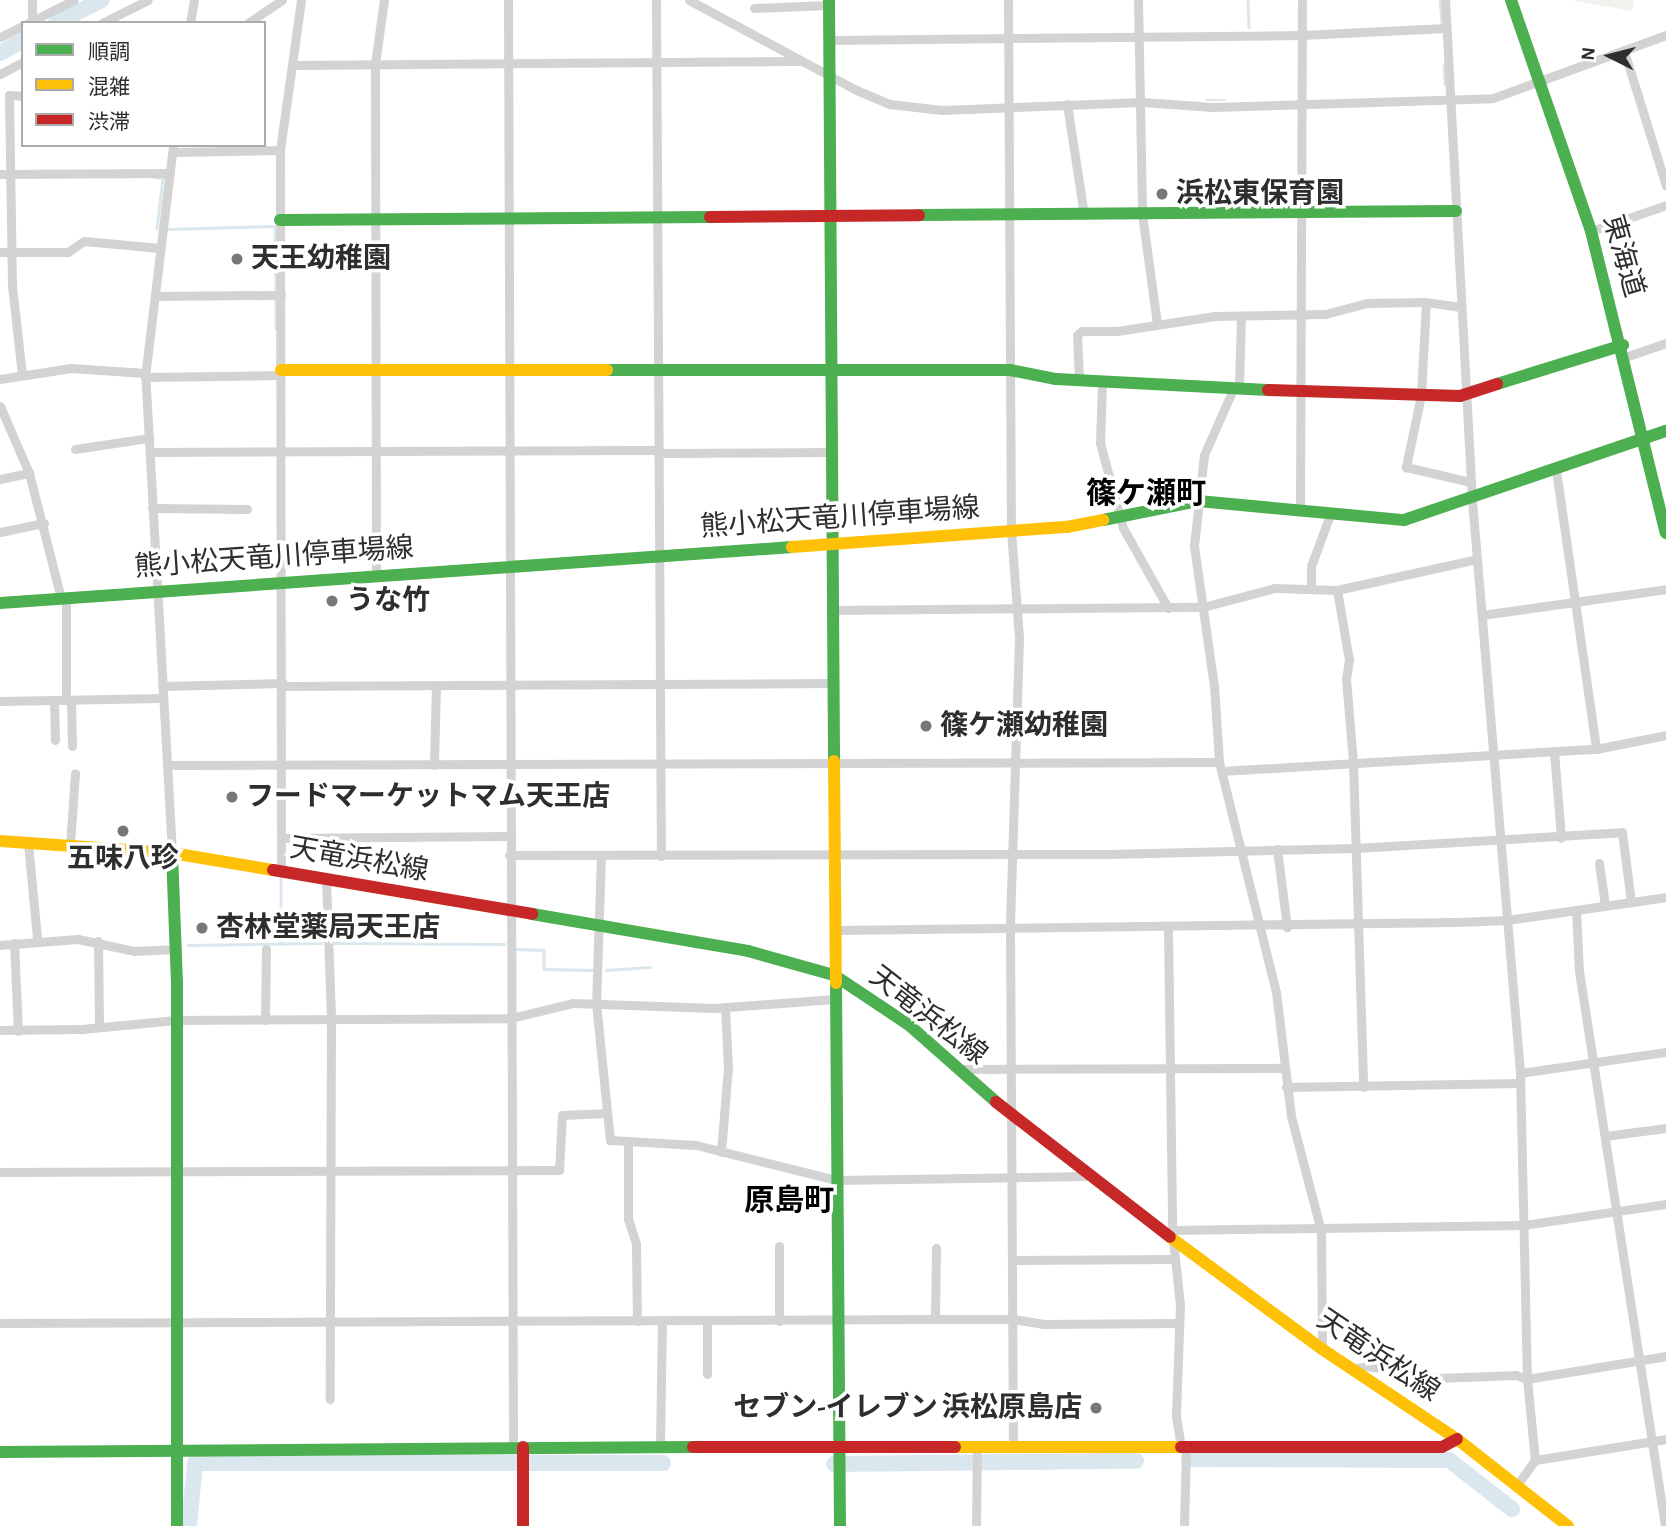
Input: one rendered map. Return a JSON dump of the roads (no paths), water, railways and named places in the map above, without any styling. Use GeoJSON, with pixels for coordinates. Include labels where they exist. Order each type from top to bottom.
{"type":"FeatureCollection","features":[{"type":"Feature","properties":{"kind":"main road","name":"東海道"},"geometry":{"type":"LineString","coordinates":[[1511,0],[1541,80],[1591,231],[1624,351],[1666,533]]}},
{"type":"Feature","properties":{"kind":"main road"},"geometry":{"type":"LineString","coordinates":[[829,3],[831,610],[840,1526]]}},
{"type":"Feature","properties":{"kind":"main road"},"geometry":{"type":"LineString","coordinates":[[280,220],[376,216],[1084,215],[1456,211]]}},
{"type":"Feature","properties":{"kind":"main road"},"geometry":{"type":"LineString","coordinates":[[281,372],[1010,370],[1102,383],[1421,395],[1467,394],[1624,351]]}},
{"type":"Feature","properties":{"kind":"main road","name":"熊小松天竜川停車場線"},"geometry":{"type":"LineString","coordinates":[[0,603],[1067,527],[1198,501],[1404,520],[1472,500],[1666,431]]}},
{"type":"Feature","properties":{"kind":"main road","name":"天竜浜松線"},"geometry":{"type":"LineString","coordinates":[[0,841],[172,853],[748,951],[834,975],[909,1025],[1012,1117],[1087,1176],[1172,1235],[1322,1349],[1457,1439],[1568,1526]]}},
{"type":"Feature","properties":{"kind":"main road"},"geometry":{"type":"LineString","coordinates":[[172,853],[176,949],[177,1526]]}},
{"type":"Feature","properties":{"kind":"main road"},"geometry":{"type":"LineString","coordinates":[[0,1452],[520,1455],[660,1446],[839,1457],[977,1447],[1442,1447],[1457,1439]]}},
{"type":"Feature","properties":{"kind":"main road"},"geometry":{"type":"LineString","coordinates":[[520,1455],[523,1526]]}},
{"type":"Feature","properties":{"kind":"street"},"geometry":{"type":"LineString","coordinates":[[28,21],[32,0]]}},
{"type":"Feature","properties":{"kind":"street"},"geometry":{"type":"LineString","coordinates":[[32,21],[74,0]]}},
{"type":"Feature","properties":{"kind":"street"},"geometry":{"type":"LineString","coordinates":[[106,21],[148,0]]}},
{"type":"Feature","properties":{"kind":"street"},"geometry":{"type":"LineString","coordinates":[[190,21],[194,0]]}},
{"type":"Feature","properties":{"kind":"street"},"geometry":{"type":"LineString","coordinates":[[251,21],[282,0]]}},
{"type":"Feature","properties":{"kind":"street"},"geometry":{"type":"LineString","coordinates":[[281,872],[283,685],[280,150],[301,0]]}},
{"type":"Feature","properties":{"kind":"street"},"geometry":{"type":"LineString","coordinates":[[376,575],[375,64],[384,0]]}},
{"type":"Feature","properties":{"kind":"street"},"geometry":{"type":"LineString","coordinates":[[508,0],[512,684],[509,855],[513,1322],[520,1455]]}},
{"type":"Feature","properties":{"kind":"street"},"geometry":{"type":"LineString","coordinates":[[656,0],[661,856]]}},
{"type":"Feature","properties":{"kind":"street"},"geometry":{"type":"LineString","coordinates":[[689,0],[873,97],[911,108],[1007,109],[1142,102],[1213,107],[1493,99],[1666,36]]}},
{"type":"Feature","properties":{"kind":"street"},"geometry":{"type":"LineString","coordinates":[[1008,0],[1011,531],[1013,610],[1018,639],[1010,930],[1013,1447]]}},
{"type":"Feature","properties":{"kind":"street"},"geometry":{"type":"LineString","coordinates":[[1138,0],[1141,36],[1142,214],[1157,323]]}},
{"type":"Feature","properties":{"kind":"street"},"geometry":{"type":"LineString","coordinates":[[1300,511],[1299,212],[1302,0]]}},
{"type":"Feature","properties":{"kind":"street"},"geometry":{"type":"LineString","coordinates":[[1445,0],[1472,500],[1520,1078],[1527,1379],[1535,1460],[1517,1485]]}},
{"type":"Feature","properties":{"kind":"street"},"geometry":{"type":"LineString","coordinates":[[754,8],[829,3]]}},
{"type":"Feature","properties":{"kind":"street"},"geometry":{"type":"LineString","coordinates":[[0,37],[21,26]]}},
{"type":"Feature","properties":{"kind":"street"},"geometry":{"type":"LineString","coordinates":[[830,40],[1302,35],[1446,28]]}},
{"type":"Feature","properties":{"kind":"street"},"geometry":{"type":"LineString","coordinates":[[1624,51],[1666,187]]}},
{"type":"Feature","properties":{"kind":"street"},"geometry":{"type":"LineString","coordinates":[[294,65],[801,61]]}},
{"type":"Feature","properties":{"kind":"street"},"geometry":{"type":"LineString","coordinates":[[0,74],[21,63]]}},
{"type":"Feature","properties":{"kind":"street"},"geometry":{"type":"LineString","coordinates":[[21,96],[9,95],[11,251],[22,374]]}},
{"type":"Feature","properties":{"kind":"street"},"geometry":{"type":"LineString","coordinates":[[1067,104],[1084,215]]}},
{"type":"Feature","properties":{"kind":"street"},"geometry":{"type":"LineString","coordinates":[[172,853],[145,375],[173,149],[280,150]]}},
{"type":"Feature","properties":{"kind":"street"},"geometry":{"type":"LineString","coordinates":[[0,174],[170,173]]}},
{"type":"Feature","properties":{"kind":"street"},"geometry":{"type":"LineString","coordinates":[[1591,231],[1666,205]]}},
{"type":"Feature","properties":{"kind":"street"},"geometry":{"type":"LineString","coordinates":[[0,252],[68,252],[84,242],[160,248]]}},
{"type":"Feature","properties":{"kind":"street"},"geometry":{"type":"LineString","coordinates":[[155,296],[281,295]]}},
{"type":"Feature","properties":{"kind":"street"},"geometry":{"type":"LineString","coordinates":[[1079,380],[1077,335],[1157,323],[1241,316],[1325,314],[1367,303],[1426,302],[1461,307]]}},
{"type":"Feature","properties":{"kind":"street"},"geometry":{"type":"LineString","coordinates":[[1426,302],[1421,395],[1406,467],[1471,482]]}},
{"type":"Feature","properties":{"kind":"street"},"geometry":{"type":"LineString","coordinates":[[1241,316],[1237,387],[1208,437],[1194,546],[1220,766],[1276,992],[1286,1087],[1321,1231],[1322,1349]]}},
{"type":"Feature","properties":{"kind":"street"},"geometry":{"type":"LineString","coordinates":[[1624,351],[1666,343]]}},
{"type":"Feature","properties":{"kind":"street"},"geometry":{"type":"LineString","coordinates":[[0,379],[71,369],[145,375],[281,372]]}},
{"type":"Feature","properties":{"kind":"street"},"geometry":{"type":"LineString","coordinates":[[1102,383],[1100,443],[1120,515],[1168,608]]}},
{"type":"Feature","properties":{"kind":"street"},"geometry":{"type":"LineString","coordinates":[[0,406],[29,473],[63,599],[72,746]]}},
{"type":"Feature","properties":{"kind":"street"},"geometry":{"type":"LineString","coordinates":[[75,449],[149,438]]}},
{"type":"Feature","properties":{"kind":"street"},"geometry":{"type":"LineString","coordinates":[[150,452],[510,448],[831,452]]}},
{"type":"Feature","properties":{"kind":"street"},"geometry":{"type":"LineString","coordinates":[[1556,470],[1595,749]]}},
{"type":"Feature","properties":{"kind":"street"},"geometry":{"type":"LineString","coordinates":[[0,479],[29,473]]}},
{"type":"Feature","properties":{"kind":"street"},"geometry":{"type":"LineString","coordinates":[[152,508],[247,509]]}},
{"type":"Feature","properties":{"kind":"street"},"geometry":{"type":"LineString","coordinates":[[1311,586],[1311,566],[1330,515]]}},
{"type":"Feature","properties":{"kind":"street"},"geometry":{"type":"LineString","coordinates":[[0,532],[44,523]]}},
{"type":"Feature","properties":{"kind":"street"},"geometry":{"type":"LineString","coordinates":[[831,610],[1203,607],[1275,588],[1311,586],[1337,590],[1477,559]]}},
{"type":"Feature","properties":{"kind":"street"},"geometry":{"type":"LineString","coordinates":[[1482,615],[1666,589]]}},
{"type":"Feature","properties":{"kind":"street"},"geometry":{"type":"LineString","coordinates":[[1337,590],[1349,660],[1346,678],[1353,762],[1363,1087]]}},
{"type":"Feature","properties":{"kind":"street"},"geometry":{"type":"LineString","coordinates":[[162,686],[832,683]]}},
{"type":"Feature","properties":{"kind":"street"},"geometry":{"type":"LineString","coordinates":[[434,765],[436,685]]}},
{"type":"Feature","properties":{"kind":"street"},"geometry":{"type":"LineString","coordinates":[[0,701],[162,698]]}},
{"type":"Feature","properties":{"kind":"street"},"geometry":{"type":"LineString","coordinates":[[54,700],[55,740]]}},
{"type":"Feature","properties":{"kind":"street"},"geometry":{"type":"LineString","coordinates":[[167,765],[833,762],[1220,766],[1595,749],[1666,736]]}},
{"type":"Feature","properties":{"kind":"street"},"geometry":{"type":"LineString","coordinates":[[1554,751],[1561,838]]}},
{"type":"Feature","properties":{"kind":"street"},"geometry":{"type":"LineString","coordinates":[[70,845],[75,773]]}},
{"type":"Feature","properties":{"kind":"street"},"geometry":{"type":"LineString","coordinates":[[509,855],[661,856],[1356,848],[1501,842],[1622,832],[1632,902]]}},
{"type":"Feature","properties":{"kind":"street"},"geometry":{"type":"LineString","coordinates":[[281,838],[509,836]]}},
{"type":"Feature","properties":{"kind":"street"},"geometry":{"type":"LineString","coordinates":[[28,843],[37,939]]}},
{"type":"Feature","properties":{"kind":"street"},"geometry":{"type":"LineString","coordinates":[[1278,849],[1287,927]]}},
{"type":"Feature","properties":{"kind":"street"},"geometry":{"type":"LineString","coordinates":[[601,855],[596,1003],[610,1140],[696,1145],[836,1180],[1087,1176]]}},
{"type":"Feature","properties":{"kind":"street"},"geometry":{"type":"LineString","coordinates":[[1599,863],[1605,905]]}},
{"type":"Feature","properties":{"kind":"street"},"geometry":{"type":"LineString","coordinates":[[326,880],[331,1019],[328,1171],[330,1399]]}},
{"type":"Feature","properties":{"kind":"street"},"geometry":{"type":"LineString","coordinates":[[834,930],[1259,928],[1507,920],[1666,897]]}},
{"type":"Feature","properties":{"kind":"street"},"geometry":{"type":"LineString","coordinates":[[1576,910],[1593,1062],[1665,1526]]}},
{"type":"Feature","properties":{"kind":"street"},"geometry":{"type":"LineString","coordinates":[[1168,929],[1172,1235],[1179,1323],[1176,1397],[1186,1467],[1184,1526]]}},
{"type":"Feature","properties":{"kind":"street"},"geometry":{"type":"LineString","coordinates":[[0,945],[37,939],[98,941],[126,950],[176,949]]}},
{"type":"Feature","properties":{"kind":"street"},"geometry":{"type":"LineString","coordinates":[[98,941],[99,1027]]}},
{"type":"Feature","properties":{"kind":"street"},"geometry":{"type":"LineString","coordinates":[[14,943],[18,1031]]}},
{"type":"Feature","properties":{"kind":"street"},"geometry":{"type":"LineString","coordinates":[[265,949],[265,1020]]}},
{"type":"Feature","properties":{"kind":"street"},"geometry":{"type":"LineString","coordinates":[[0,1030],[99,1027],[176,1020],[511,1018],[573,1003],[725,1007],[835,999]]}},
{"type":"Feature","properties":{"kind":"street"},"geometry":{"type":"LineString","coordinates":[[721,1152],[728,1067],[725,1007]]}},
{"type":"Feature","properties":{"kind":"street"},"geometry":{"type":"LineString","coordinates":[[1286,1087],[1363,1087],[1520,1078],[1593,1062],[1666,1052]]}},
{"type":"Feature","properties":{"kind":"street"},"geometry":{"type":"LineString","coordinates":[[959,1069],[1283,1068]]}},
{"type":"Feature","properties":{"kind":"street"},"geometry":{"type":"LineString","coordinates":[[0,1172],[559,1170],[562,1115],[607,1112]]}},
{"type":"Feature","properties":{"kind":"street"},"geometry":{"type":"LineString","coordinates":[[1605,1136],[1666,1128]]}},
{"type":"Feature","properties":{"kind":"street"},"geometry":{"type":"LineString","coordinates":[[628,1142],[628,1219],[636,1244],[637,1321]]}},
{"type":"Feature","properties":{"kind":"street"},"geometry":{"type":"LineString","coordinates":[[1172,1235],[1523,1225],[1666,1204]]}},
{"type":"Feature","properties":{"kind":"street"},"geometry":{"type":"LineString","coordinates":[[779,1247],[779,1321]]}},
{"type":"Feature","properties":{"kind":"street"},"geometry":{"type":"LineString","coordinates":[[935,1319],[936,1248]]}},
{"type":"Feature","properties":{"kind":"street"},"geometry":{"type":"LineString","coordinates":[[1013,1261],[1174,1259]]}},
{"type":"Feature","properties":{"kind":"street"},"geometry":{"type":"LineString","coordinates":[[0,1323],[837,1319],[1013,1319],[1042,1324],[1179,1323]]}},
{"type":"Feature","properties":{"kind":"street"},"geometry":{"type":"LineString","coordinates":[[660,1446],[662,1321]]}},
{"type":"Feature","properties":{"kind":"street"},"geometry":{"type":"LineString","coordinates":[[707,1321],[707,1374]]}},
{"type":"Feature","properties":{"kind":"street"},"geometry":{"type":"LineString","coordinates":[[1352,1369],[1368,1366],[1437,1378],[1516,1375],[1527,1379],[1666,1356]]}},
{"type":"Feature","properties":{"kind":"street"},"geometry":{"type":"LineString","coordinates":[[1535,1460],[1666,1439]]}},
{"type":"Feature","properties":{"kind":"street"},"geometry":{"type":"LineString","coordinates":[[976,1526],[977,1447]]}},
{"type":"Feature","properties":{"kind":"waterway"},"geometry":{"type":"LineString","coordinates":[[60,21],[102,0]]}},
{"type":"Feature","properties":{"kind":"waterway"},"geometry":{"type":"LineString","coordinates":[[1248,0],[1249,27]]}},
{"type":"Feature","properties":{"kind":"waterway"},"geometry":{"type":"LineString","coordinates":[[1440,0],[1442,23]]}},
{"type":"Feature","properties":{"kind":"waterway"},"geometry":{"type":"LineString","coordinates":[[0,53],[21,41]]}},
{"type":"Feature","properties":{"kind":"waterway"},"geometry":{"type":"LineString","coordinates":[[1444,65],[1445,84]]}},
{"type":"Feature","properties":{"kind":"waterway"},"geometry":{"type":"LineString","coordinates":[[1206,100],[1225,100]]}},
{"type":"Feature","properties":{"kind":"waterway"},"geometry":{"type":"LineString","coordinates":[[154,177],[163,178],[157,229]]}},
{"type":"Feature","properties":{"kind":"waterway"},"geometry":{"type":"LineString","coordinates":[[168,229],[275,226],[276,292]]}},
{"type":"Feature","properties":{"kind":"waterway"},"geometry":{"type":"LineString","coordinates":[[276,300],[276,328]]}},
{"type":"Feature","properties":{"kind":"waterway"},"geometry":{"type":"LineString","coordinates":[[281,878],[281,943]]}},
{"type":"Feature","properties":{"kind":"waterway"},"geometry":{"type":"LineString","coordinates":[[188,945],[321,943]]}},
{"type":"Feature","properties":{"kind":"waterway"},"geometry":{"type":"LineString","coordinates":[[333,943],[504,944]]}},
{"type":"Feature","properties":{"kind":"waterway"},"geometry":{"type":"LineString","coordinates":[[515,949],[544,950],[544,969],[593,970]]}},
{"type":"Feature","properties":{"kind":"waterway"},"geometry":{"type":"LineString","coordinates":[[606,970],[650,967]]}},
{"type":"Feature","properties":{"kind":"waterway"},"geometry":{"type":"LineString","coordinates":[[1189,1459],[1449,1460],[1512,1509]]}},
{"type":"Feature","properties":{"kind":"waterway"},"geometry":{"type":"LineString","coordinates":[[834,1464],[1136,1461]]}},
{"type":"Feature","properties":{"kind":"waterway"},"geometry":{"type":"LineString","coordinates":[[189,1526],[195,1463],[663,1463]]}},
{"type":"Feature","properties":{"kind":"place","name":"浜松東保育園"},"geometry":{"type":"Point","coordinates":[1162,194]}},
{"type":"Feature","properties":{"kind":"place","name":"天王幼稚園"},"geometry":{"type":"Point","coordinates":[237,259]}},
{"type":"Feature","properties":{"kind":"place","name":"うな竹"},"geometry":{"type":"Point","coordinates":[332,601]}},
{"type":"Feature","properties":{"kind":"place","name":"篠ケ瀬幼稚園"},"geometry":{"type":"Point","coordinates":[926,726]}},
{"type":"Feature","properties":{"kind":"place","name":"フードマーケットマム天王店"},"geometry":{"type":"Point","coordinates":[232,797]}},
{"type":"Feature","properties":{"kind":"place","name":"五味八珍"},"geometry":{"type":"Point","coordinates":[123,831]}},
{"type":"Feature","properties":{"kind":"place","name":"杏林堂薬局天王店"},"geometry":{"type":"Point","coordinates":[202,928]}},
{"type":"Feature","properties":{"kind":"place","name":"セブン‐イレブン 浜松原島店"},"geometry":{"type":"Point","coordinates":[1096,1408]}},
{"type":"Feature","properties":{"kind":"district","name":"篠ケ瀬町"},"geometry":{"type":"Point","coordinates":[1146,494]}},
{"type":"Feature","properties":{"kind":"district","name":"原島町"},"geometry":{"type":"Point","coordinates":[789,1201]}}]}
